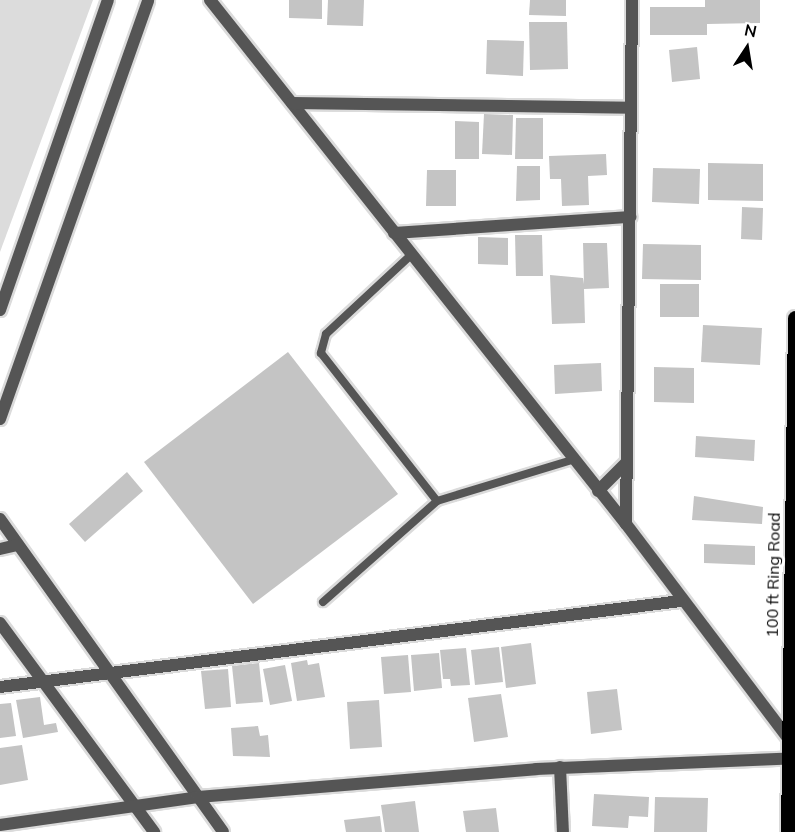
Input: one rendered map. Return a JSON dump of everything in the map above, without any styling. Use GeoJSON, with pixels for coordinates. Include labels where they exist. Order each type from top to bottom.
{"type":"FeatureCollection","features":[{"type":"Feature","properties":{"kind":"main road","name":"100 ft Ring Road"},"geometry":{"type":"LineString","coordinates":[[788,832],[792,758],[790,741],[795,318]]}},
{"type":"Feature","properties":{"kind":"street"},"geometry":{"type":"LineString","coordinates":[[0,310],[108,0]]}},
{"type":"Feature","properties":{"kind":"street"},"geometry":{"type":"LineString","coordinates":[[0,419],[148,0]]}},
{"type":"Feature","properties":{"kind":"street"},"geometry":{"type":"LineString","coordinates":[[210,0],[572,460],[626,524],[681,601],[790,741]]}},
{"type":"Feature","properties":{"kind":"street"},"geometry":{"type":"LineString","coordinates":[[626,524],[632,0]]}},
{"type":"Feature","properties":{"kind":"street"},"geometry":{"type":"LineString","coordinates":[[292,103],[631,108]]}},
{"type":"Feature","properties":{"kind":"street"},"geometry":{"type":"LineString","coordinates":[[394,232],[630,217]]}},
{"type":"Feature","properties":{"kind":"street"},"geometry":{"type":"LineString","coordinates":[[598,491],[627,462]]}},
{"type":"Feature","properties":{"kind":"street"},"geometry":{"type":"LineString","coordinates":[[0,519],[110,677],[223,832]]}},
{"type":"Feature","properties":{"kind":"street"},"geometry":{"type":"LineString","coordinates":[[0,549],[18,544]]}},
{"type":"Feature","properties":{"kind":"street"},"geometry":{"type":"LineString","coordinates":[[0,687],[110,677],[681,601]]}},
{"type":"Feature","properties":{"kind":"street"},"geometry":{"type":"LineString","coordinates":[[0,623],[154,832]]}},
{"type":"Feature","properties":{"kind":"street"},"geometry":{"type":"LineString","coordinates":[[0,825],[198,797],[560,767],[792,758]]}},
{"type":"Feature","properties":{"kind":"street"},"geometry":{"type":"LineString","coordinates":[[560,767],[563,832]]}},
{"type":"Feature","properties":{"kind":"lane"},"geometry":{"type":"LineString","coordinates":[[411,255],[326,334],[321,353],[437,501]]}},
{"type":"Feature","properties":{"kind":"lane"},"geometry":{"type":"LineString","coordinates":[[323,602],[437,501],[572,460]]}},
{"type":"Feature","properties":{"kind":"shaded area"},"geometry":{"type":"Polygon","coordinates":[[[0,0],[93,0],[0,252],[0,0]]]}},
{"type":"Feature","properties":{"kind":"building"},"geometry":{"type":"Polygon","coordinates":[[[289,0],[322,0],[322,19],[289,18],[289,0]]]}},
{"type":"Feature","properties":{"kind":"building"},"geometry":{"type":"Polygon","coordinates":[[[328,0],[364,0],[363,26],[327,25],[328,0]]]}},
{"type":"Feature","properties":{"kind":"building"},"geometry":{"type":"Polygon","coordinates":[[[530,0],[566,0],[566,16],[529,15],[530,0]]]}},
{"type":"Feature","properties":{"kind":"building"},"geometry":{"type":"Polygon","coordinates":[[[705,0],[760,0],[760,23],[707,24],[707,35],[650,35],[650,7],[705,7],[705,0]]]}},
{"type":"Feature","properties":{"kind":"building"},"geometry":{"type":"Polygon","coordinates":[[[529,22],[567,22],[568,69],[530,70],[529,22]]]}},
{"type":"Feature","properties":{"kind":"building"},"geometry":{"type":"Polygon","coordinates":[[[487,40],[524,41],[523,76],[486,74],[487,40]]]}},
{"type":"Feature","properties":{"kind":"building"},"geometry":{"type":"Polygon","coordinates":[[[697,47],[700,79],[672,82],[669,50],[697,47]]]}},
{"type":"Feature","properties":{"kind":"building"},"geometry":{"type":"Polygon","coordinates":[[[484,114],[513,115],[512,155],[482,154],[484,114]]]}},
{"type":"Feature","properties":{"kind":"building"},"geometry":{"type":"Polygon","coordinates":[[[516,118],[543,118],[543,159],[515,159],[516,118]]]}},
{"type":"Feature","properties":{"kind":"building"},"geometry":{"type":"Polygon","coordinates":[[[455,121],[479,122],[479,159],[455,159],[455,121]]]}},
{"type":"Feature","properties":{"kind":"building"},"geometry":{"type":"Polygon","coordinates":[[[606,154],[607,175],[588,176],[589,205],[562,206],[561,179],[550,179],[549,156],[606,154]]]}},
{"type":"Feature","properties":{"kind":"building"},"geometry":{"type":"Polygon","coordinates":[[[708,163],[763,164],[763,201],[708,200],[708,163]]]}},
{"type":"Feature","properties":{"kind":"building"},"geometry":{"type":"Polygon","coordinates":[[[517,166],[540,166],[540,200],[516,201],[517,166]]]}},
{"type":"Feature","properties":{"kind":"building"},"geometry":{"type":"Polygon","coordinates":[[[653,168],[700,169],[699,204],[652,202],[653,168]]]}},
{"type":"Feature","properties":{"kind":"building"},"geometry":{"type":"Polygon","coordinates":[[[427,170],[456,170],[456,206],[426,206],[427,170]]]}},
{"type":"Feature","properties":{"kind":"building"},"geometry":{"type":"Polygon","coordinates":[[[742,207],[763,208],[762,240],[741,239],[742,207]]]}},
{"type":"Feature","properties":{"kind":"building"},"geometry":{"type":"Polygon","coordinates":[[[515,235],[542,235],[543,276],[516,276],[515,235]]]}},
{"type":"Feature","properties":{"kind":"building"},"geometry":{"type":"Polygon","coordinates":[[[478,237],[508,238],[508,265],[478,264],[478,237]]]}},
{"type":"Feature","properties":{"kind":"building"},"geometry":{"type":"Polygon","coordinates":[[[583,243],[607,243],[609,288],[584,289],[585,323],[552,324],[550,275],[583,278],[584,284],[583,243]]]}},
{"type":"Feature","properties":{"kind":"building"},"geometry":{"type":"Polygon","coordinates":[[[643,244],[701,245],[701,280],[642,279],[643,244]]]}},
{"type":"Feature","properties":{"kind":"building"},"geometry":{"type":"Polygon","coordinates":[[[660,284],[699,284],[699,317],[660,317],[660,284]]]}},
{"type":"Feature","properties":{"kind":"building"},"geometry":{"type":"Polygon","coordinates":[[[703,325],[762,328],[760,365],[701,362],[703,325]]]}},
{"type":"Feature","properties":{"kind":"building"},"geometry":{"type":"Polygon","coordinates":[[[288,352],[398,494],[253,604],[144,462],[288,352]]]}},
{"type":"Feature","properties":{"kind":"building"},"geometry":{"type":"Polygon","coordinates":[[[601,363],[602,391],[555,394],[554,365],[601,363]]]}},
{"type":"Feature","properties":{"kind":"building"},"geometry":{"type":"Polygon","coordinates":[[[654,367],[694,368],[694,403],[654,402],[654,367]]]}},
{"type":"Feature","properties":{"kind":"building"},"geometry":{"type":"Polygon","coordinates":[[[696,436],[755,440],[754,461],[695,457],[696,436]]]}},
{"type":"Feature","properties":{"kind":"building"},"geometry":{"type":"Polygon","coordinates":[[[127,472],[143,491],[85,542],[69,524],[127,472]]]}},
{"type":"Feature","properties":{"kind":"building"},"geometry":{"type":"Polygon","coordinates":[[[694,496],[763,507],[762,524],[692,520],[694,496]]]}},
{"type":"Feature","properties":{"kind":"building"},"geometry":{"type":"Polygon","coordinates":[[[704,544],[755,546],[755,565],[704,563],[704,544]]]}},
{"type":"Feature","properties":{"kind":"building"},"geometry":{"type":"Polygon","coordinates":[[[531,643],[536,684],[506,688],[501,647],[531,643]]]}},
{"type":"Feature","properties":{"kind":"building"},"geometry":{"type":"Polygon","coordinates":[[[499,647],[503,682],[475,685],[471,650],[499,647]]]}},
{"type":"Feature","properties":{"kind":"building"},"geometry":{"type":"Polygon","coordinates":[[[466,648],[470,685],[451,686],[450,679],[443,679],[440,650],[466,648]]]}},
{"type":"Feature","properties":{"kind":"building"},"geometry":{"type":"Polygon","coordinates":[[[439,653],[442,688],[414,691],[411,655],[439,653]]]}},
{"type":"Feature","properties":{"kind":"building"},"geometry":{"type":"Polygon","coordinates":[[[408,655],[411,692],[384,694],[381,657],[408,655]]]}},
{"type":"Feature","properties":{"kind":"building"},"geometry":{"type":"Polygon","coordinates":[[[307,660],[308,665],[319,663],[325,697],[297,701],[291,663],[307,660]]]}},
{"type":"Feature","properties":{"kind":"building"},"geometry":{"type":"Polygon","coordinates":[[[259,663],[263,702],[236,704],[232,666],[259,663]]]}},
{"type":"Feature","properties":{"kind":"building"},"geometry":{"type":"Polygon","coordinates":[[[285,665],[292,701],[270,705],[263,669],[285,665]]]}},
{"type":"Feature","properties":{"kind":"building"},"geometry":{"type":"Polygon","coordinates":[[[228,669],[231,707],[205,709],[201,671],[228,669]]]}},
{"type":"Feature","properties":{"kind":"building"},"geometry":{"type":"Polygon","coordinates":[[[617,689],[622,730],[591,734],[587,692],[617,689]]]}},
{"type":"Feature","properties":{"kind":"building"},"geometry":{"type":"Polygon","coordinates":[[[501,694],[508,737],[474,742],[468,698],[501,694]]]}},
{"type":"Feature","properties":{"kind":"building"},"geometry":{"type":"Polygon","coordinates":[[[40,697],[44,725],[56,723],[58,732],[23,738],[16,700],[40,697]]]}},
{"type":"Feature","properties":{"kind":"building"},"geometry":{"type":"Polygon","coordinates":[[[379,700],[382,747],[350,749],[347,702],[379,700]]]}},
{"type":"Feature","properties":{"kind":"building"},"geometry":{"type":"Polygon","coordinates":[[[11,703],[16,736],[0,738],[0,704],[11,703]]]}},
{"type":"Feature","properties":{"kind":"building"},"geometry":{"type":"Polygon","coordinates":[[[258,726],[260,736],[268,735],[270,757],[233,756],[231,728],[258,726]]]}},
{"type":"Feature","properties":{"kind":"building"},"geometry":{"type":"Polygon","coordinates":[[[22,745],[28,780],[0,785],[0,748],[22,745]]]}},
{"type":"Feature","properties":{"kind":"building"},"geometry":{"type":"Polygon","coordinates":[[[594,794],[649,797],[648,817],[629,816],[628,828],[592,826],[594,794]]]}},
{"type":"Feature","properties":{"kind":"building"},"geometry":{"type":"Polygon","coordinates":[[[655,797],[708,798],[707,832],[654,832],[655,797]]]}},
{"type":"Feature","properties":{"kind":"building"},"geometry":{"type":"Polygon","coordinates":[[[415,801],[419,832],[385,832],[381,805],[415,801]]]}},
{"type":"Feature","properties":{"kind":"building"},"geometry":{"type":"Polygon","coordinates":[[[496,808],[499,832],[466,832],[463,811],[496,808]]]}},
{"type":"Feature","properties":{"kind":"building"},"geometry":{"type":"Polygon","coordinates":[[[380,816],[382,832],[346,832],[344,820],[380,816]]]}}]}
